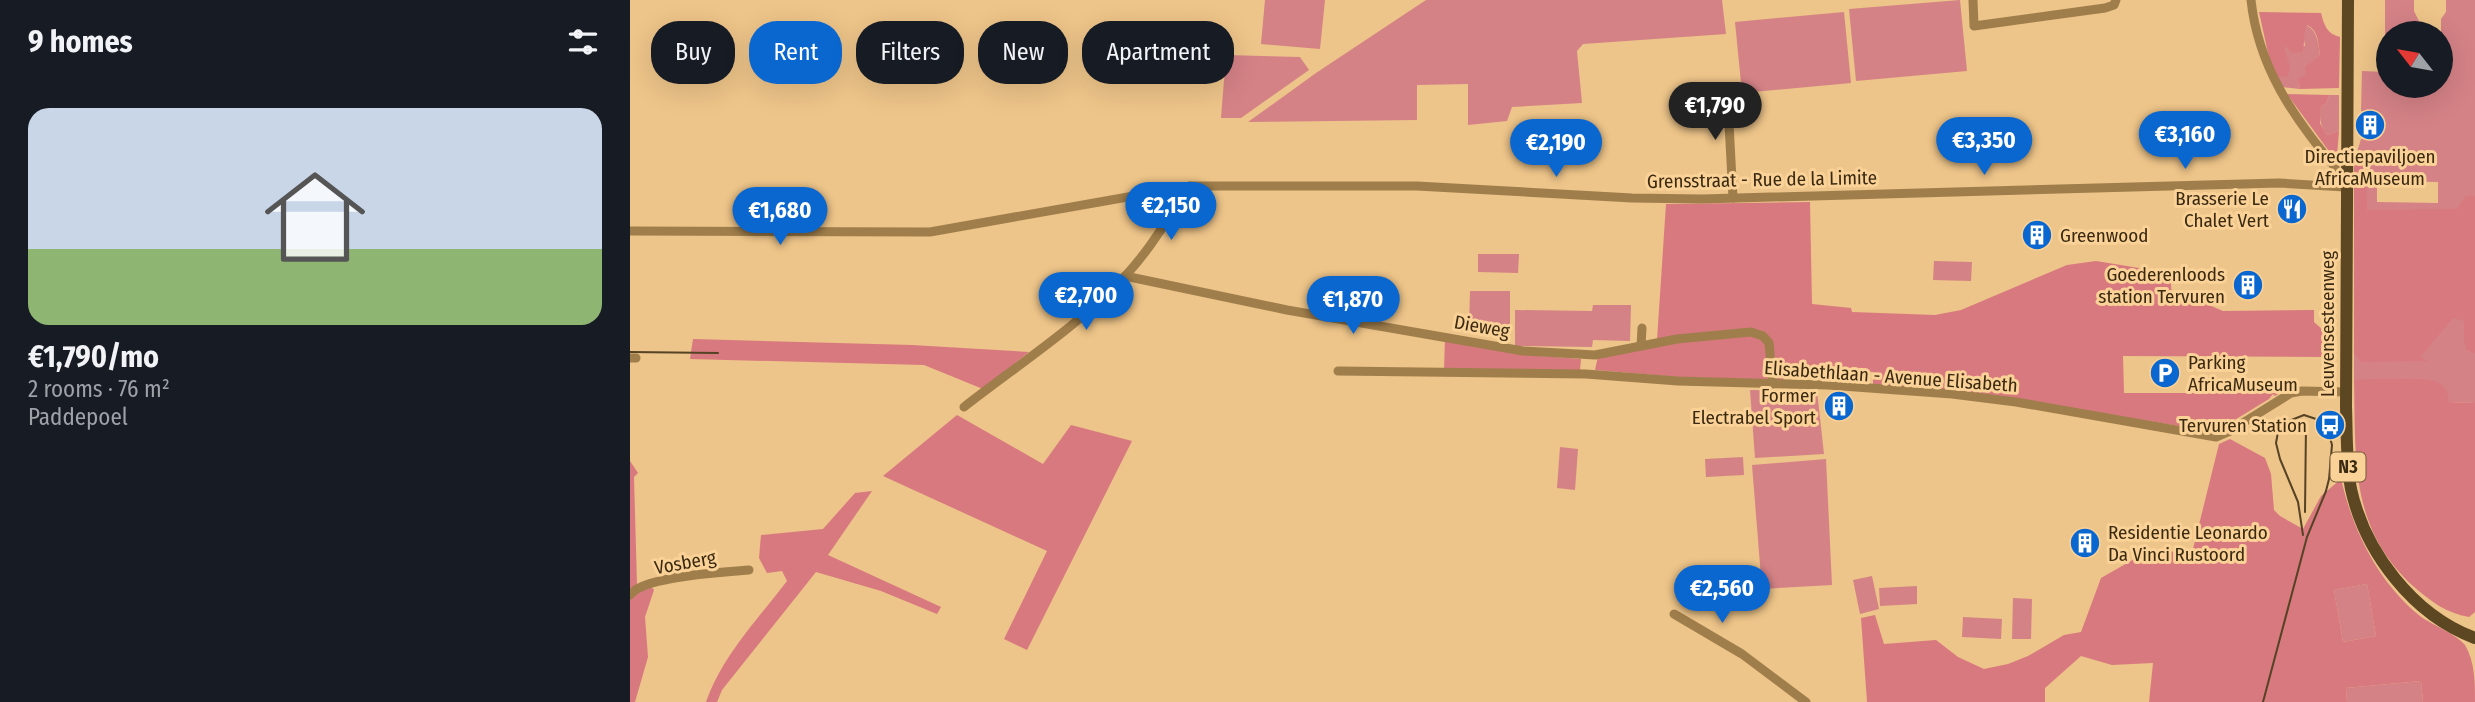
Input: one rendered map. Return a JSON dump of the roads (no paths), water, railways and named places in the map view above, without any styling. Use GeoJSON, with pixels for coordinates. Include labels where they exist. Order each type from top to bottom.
{"type":"FeatureCollection","features":[{"type":"Feature","properties":{"kind":"main road","name":"Leuvensesteenweg"},"geometry":{"type":"LineString","coordinates":[[2348,0],[2346,392],[2347,460],[2352,492],[2369,540],[2390,572],[2417,601],[2459,632],[2475,638]]}},
{"type":"Feature","properties":{"kind":"main road","name":"Leuvensesteenweg"},"geometry":{"type":"LineString","coordinates":[[2438,617],[2475,632]]}},
{"type":"Feature","properties":{"kind":"main road","name":"N3"},"geometry":{"type":"LineString","coordinates":[[2459,632],[2475,645]]}},
{"type":"Feature","properties":{"kind":"street"},"geometry":{"type":"LineString","coordinates":[[1973,0],[1974,26],[2105,8],[2114,5],[2116,0]]}},
{"type":"Feature","properties":{"kind":"street"},"geometry":{"type":"LineString","coordinates":[[2250,0],[2259,42],[2279,92],[2292,113],[2335,167]]}},
{"type":"Feature","properties":{"kind":"street"},"geometry":{"type":"LineString","coordinates":[[1733,90],[1728,104],[1733,198]]}},
{"type":"Feature","properties":{"kind":"street","name":"Grensstraat - Rue de la Limite"},"geometry":{"type":"LineString","coordinates":[[630,231],[930,232],[1190,186],[1417,186],[1632,198],[1733,198],[2279,183],[2346,187]]}},
{"type":"Feature","properties":{"kind":"street"},"geometry":{"type":"LineString","coordinates":[[964,407],[1083,315],[1125,276],[1160,232],[1190,186]]}},
{"type":"Feature","properties":{"kind":"street","name":"Dieweg"},"geometry":{"type":"LineString","coordinates":[[1125,276],[1287,310],[1510,349],[1587,355],[1698,336],[1756,333],[1765,338],[1770,347],[1773,384]]}},
{"type":"Feature","properties":{"kind":"street"},"geometry":{"type":"LineString","coordinates":[[1641,346],[1642,328]]}},
{"type":"Feature","properties":{"kind":"street"},"geometry":{"type":"LineString","coordinates":[[1586,374],[1587,355]]}},
{"type":"Feature","properties":{"kind":"street","name":"Elisabethlaan - Avenue Elisabeth"},"geometry":{"type":"LineString","coordinates":[[1338,371],[1586,374],[1678,381],[1828,385],[1988,398],[2216,437],[2296,391],[2346,392]]}},
{"type":"Feature","properties":{"kind":"street","name":"Vosberg"},"geometry":{"type":"LineString","coordinates":[[630,596],[633,591],[661,581],[749,570]]}},
{"type":"Feature","properties":{"kind":"street"},"geometry":{"type":"LineString","coordinates":[[1674,614],[1754,662],[1806,702]]}},
{"type":"Feature","properties":{"kind":"tram line"},"geometry":{"type":"LineString","coordinates":[[630,352],[718,353]]}},
{"type":"Feature","properties":{"kind":"tram line"},"geometry":{"type":"LineString","coordinates":[[2263,702],[2307,537],[2329,479],[2332,445],[2328,430],[2316,419],[2304,415],[2284,423],[2278,432],[2276,443],[2298,502],[2303,535]]}},
{"type":"Feature","properties":{"kind":"tram line"},"geometry":{"type":"LineString","coordinates":[[2305,512],[2306,424]]}},
{"type":"Feature","properties":{"kind":"place","name":"Directiepaviljoen AfricaMuseum"},"geometry":{"type":"Point","coordinates":[2370,125]}},
{"type":"Feature","properties":{"kind":"place","name":"Brasserie Le Chalet Vert"},"geometry":{"type":"Point","coordinates":[2292,209]}},
{"type":"Feature","properties":{"kind":"place","name":"Greenwood"},"geometry":{"type":"Point","coordinates":[2037,235]}},
{"type":"Feature","properties":{"kind":"place","name":"Goederenloods station Tervuren"},"geometry":{"type":"Point","coordinates":[2248,285]}},
{"type":"Feature","properties":{"kind":"place","name":"Parking AfricaMuseum"},"geometry":{"type":"Point","coordinates":[2165,373]}},
{"type":"Feature","properties":{"kind":"place","name":"Former Electrabel Sport"},"geometry":{"type":"Point","coordinates":[1839,406]}},
{"type":"Feature","properties":{"kind":"place","name":"Tervuren Station"},"geometry":{"type":"Point","coordinates":[2330,425]}},
{"type":"Feature","properties":{"kind":"place","name":"Residentie Leonardo Da Vinci Rustoord"},"geometry":{"type":"Point","coordinates":[2085,543]}}]}
